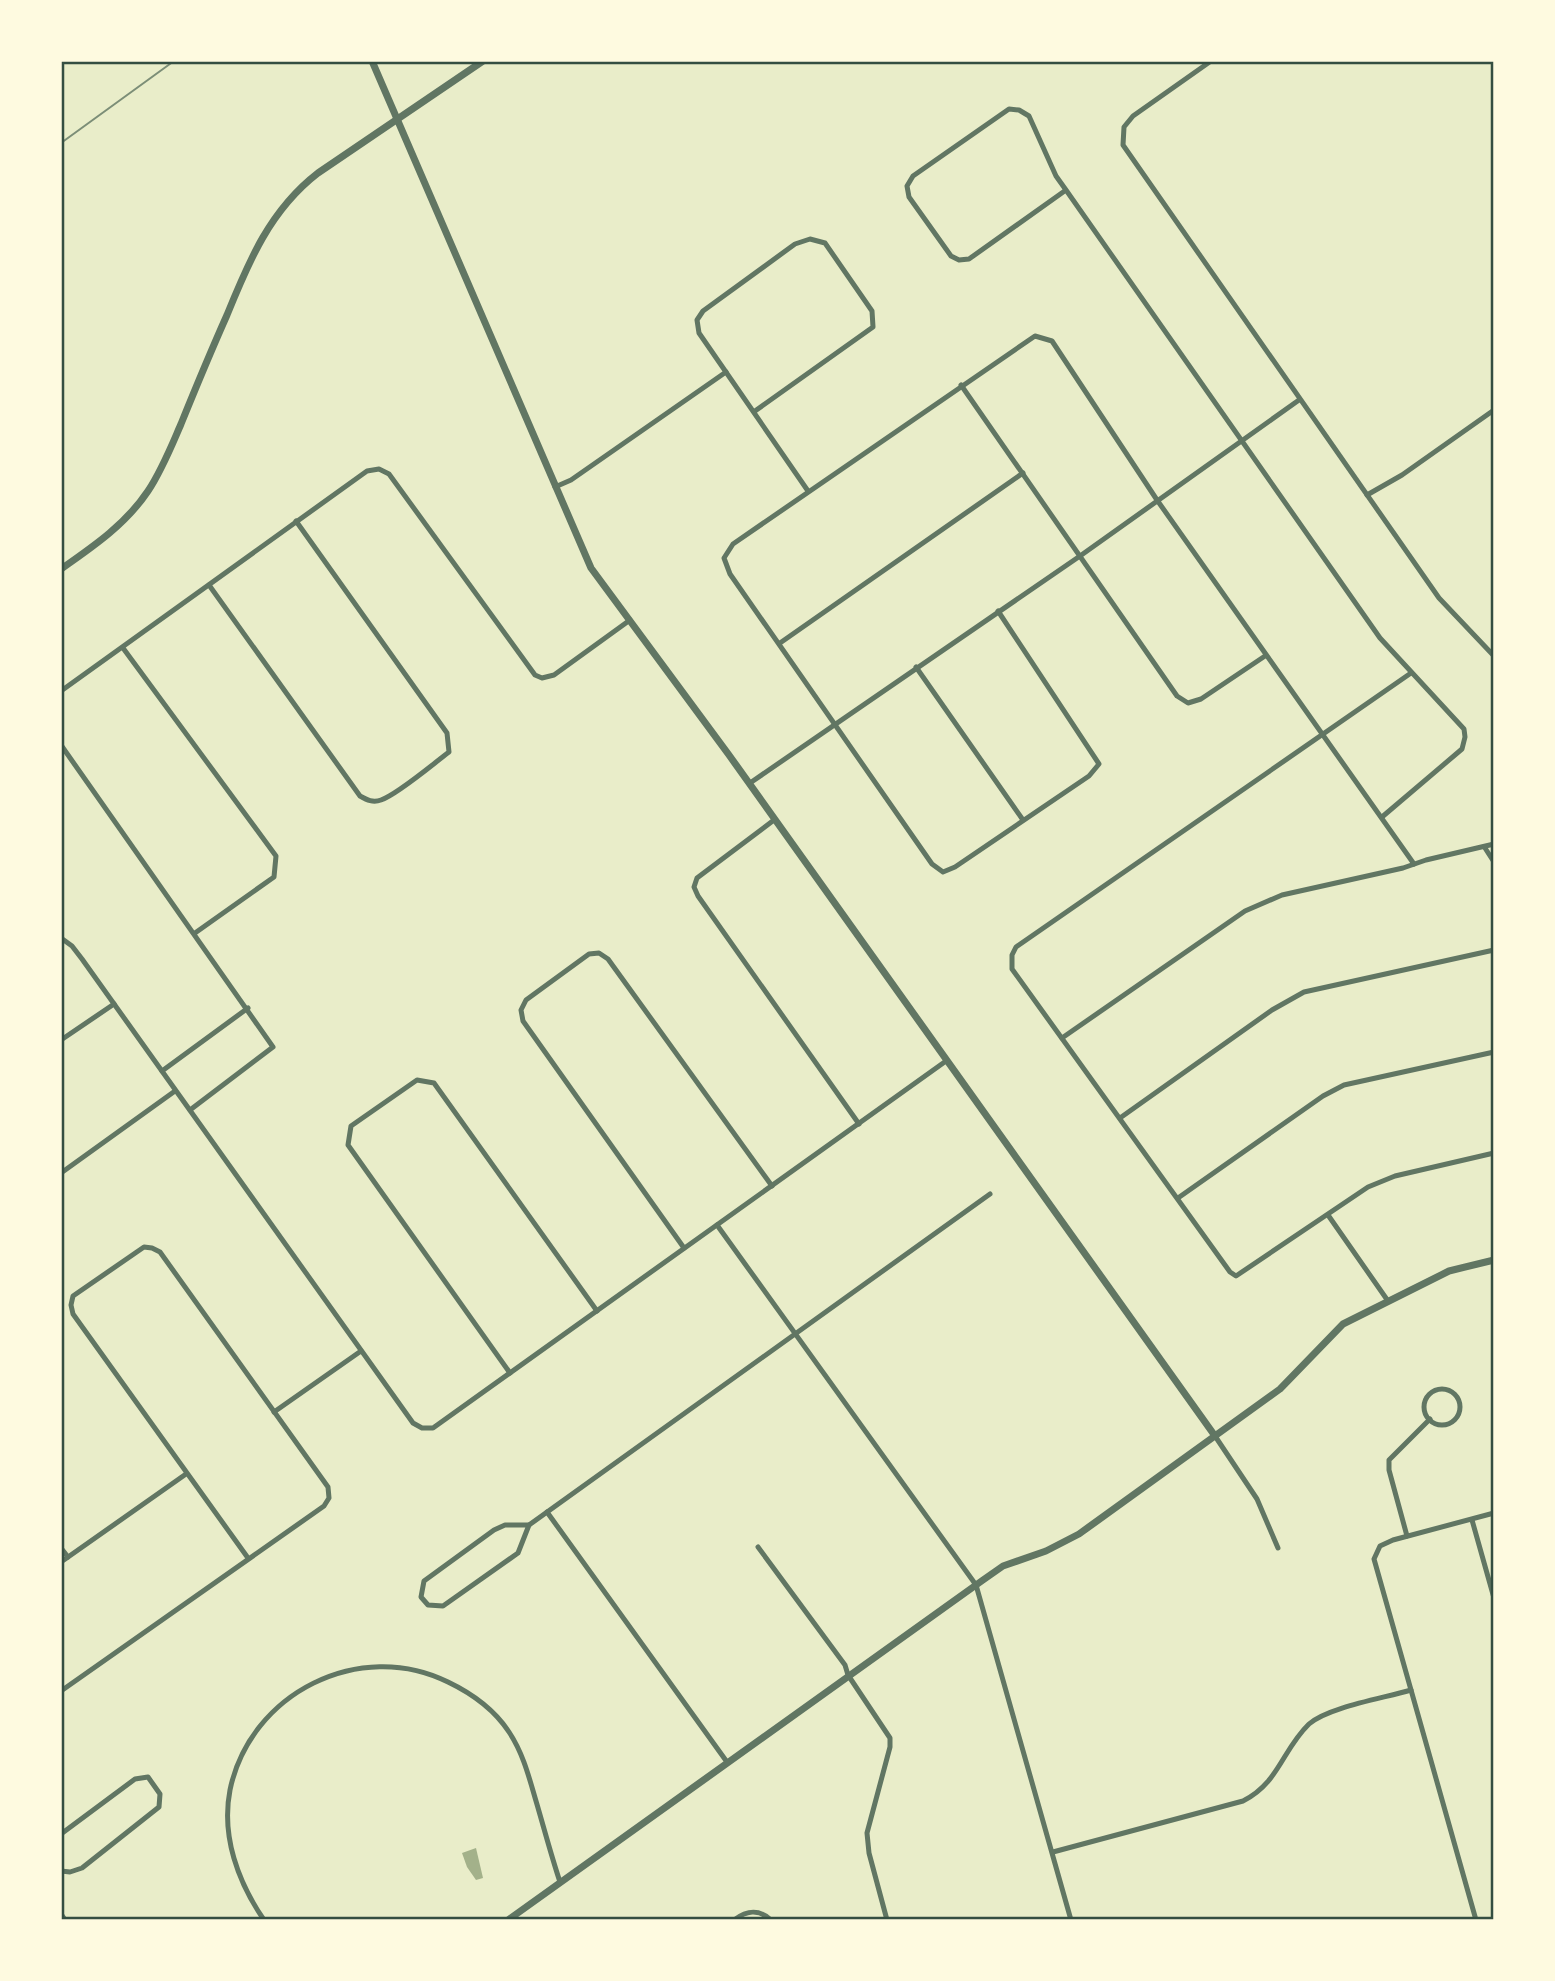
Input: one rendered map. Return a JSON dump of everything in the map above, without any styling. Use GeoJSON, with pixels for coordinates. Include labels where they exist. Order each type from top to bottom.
{"type":"FeatureCollection","features":[{"type":"Feature","properties":{"kind":"street"},"geometry":{"type":"LineString","coordinates":[[372,61],[592,568],[750,783],[1215,1436],[1257,1499],[1278,1548]]}},
{"type":"Feature","properties":{"kind":"street"},"geometry":{"type":"LineString","coordinates":[[61,569],[121,524],[154,482],[174,441],[252,255],[273,219],[306,183],[483,61]]}},
{"type":"Feature","properties":{"kind":"street"},"geometry":{"type":"LineString","coordinates":[[1211,61],[1133,116],[1124,127],[1123,145],[1438,598],[1494,656]]}},
{"type":"Feature","properties":{"kind":"street"},"geometry":{"type":"LineString","coordinates":[[1066,190],[969,259],[959,260],[951,256],[909,197],[907,186],[913,176],[1009,109],[1019,110],[1029,116],[1056,176],[1066,190],[1241,442],[1380,638],[1464,729],[1462,749],[1382,817]]}},
{"type":"Feature","properties":{"kind":"street"},"geometry":{"type":"LineString","coordinates":[[755,411],[873,327],[873,311],[825,243],[810,239],[795,244],[702,311],[697,320],[699,333],[808,491]]}},
{"type":"Feature","properties":{"kind":"street"},"geometry":{"type":"LineString","coordinates":[[998,611],[1098,764],[1089,776],[955,867],[943,872],[932,864],[730,573],[724,558],[733,544],[1035,336],[1052,341],[1265,656],[1325,735],[1415,864]]}},
{"type":"Feature","properties":{"kind":"street"},"geometry":{"type":"LineString","coordinates":[[555,487],[570,480],[726,372]]}},
{"type":"Feature","properties":{"kind":"street"},"geometry":{"type":"LineString","coordinates":[[961,385],[1177,696],[1188,703],[1201,699],[1265,656]]}},
{"type":"Feature","properties":{"kind":"street"},"geometry":{"type":"LineString","coordinates":[[750,783],[1080,556],[1300,400]]}},
{"type":"Feature","properties":{"kind":"street"},"geometry":{"type":"LineString","coordinates":[[1367,495],[1402,475],[1494,410]]}},
{"type":"Feature","properties":{"kind":"street"},"geometry":{"type":"LineString","coordinates":[[61,691],[296,521],[368,471],[379,469],[389,474],[535,675],[542,678],[554,675],[630,620]]}},
{"type":"Feature","properties":{"kind":"street"},"geometry":{"type":"LineString","coordinates":[[780,643],[1023,473]]}},
{"type":"Feature","properties":{"kind":"street"},"geometry":{"type":"LineString","coordinates":[[209,585],[360,796],[370,801],[381,800],[421,774],[449,752],[447,733],[296,521]]}},
{"type":"Feature","properties":{"kind":"street"},"geometry":{"type":"LineString","coordinates":[[123,648],[276,856],[274,877],[195,933]]}},
{"type":"Feature","properties":{"kind":"street"},"geometry":{"type":"LineString","coordinates":[[916,667],[1023,820]]}},
{"type":"Feature","properties":{"kind":"street"},"geometry":{"type":"LineString","coordinates":[[1411,673],[1016,947],[1012,955],[1012,969],[1230,1272],[1236,1276],[1368,1187],[1395,1176],[1494,1153]]}},
{"type":"Feature","properties":{"kind":"street"},"geometry":{"type":"LineString","coordinates":[[61,746],[273,1047],[190,1110]]}},
{"type":"Feature","properties":{"kind":"street"},"geometry":{"type":"LineString","coordinates":[[774,820],[697,878],[694,887],[859,1124]]}},
{"type":"Feature","properties":{"kind":"street"},"geometry":{"type":"LineString","coordinates":[[1062,1038],[1245,911],[1282,895],[1494,845]]}},
{"type":"Feature","properties":{"kind":"street"},"geometry":{"type":"LineString","coordinates":[[1485,848],[1494,862]]}},
{"type":"Feature","properties":{"kind":"street"},"geometry":{"type":"LineString","coordinates":[[61,939],[82,959],[413,1423],[422,1428],[433,1428],[946,1061]]}},
{"type":"Feature","properties":{"kind":"street"},"geometry":{"type":"LineString","coordinates":[[1119,1118],[1272,1010],[1304,992],[1494,950]]}},
{"type":"Feature","properties":{"kind":"street"},"geometry":{"type":"LineString","coordinates":[[684,1248],[523,1021],[521,1010],[526,1000],[589,954],[599,953],[608,959],[772,1186]]}},
{"type":"Feature","properties":{"kind":"street"},"geometry":{"type":"LineString","coordinates":[[61,1040],[114,1004]]}},
{"type":"Feature","properties":{"kind":"street"},"geometry":{"type":"LineString","coordinates":[[162,1071],[248,1008]]}},
{"type":"Feature","properties":{"kind":"street"},"geometry":{"type":"LineString","coordinates":[[1178,1198],[1323,1096],[1344,1085],[1494,1052]]}},
{"type":"Feature","properties":{"kind":"street"},"geometry":{"type":"LineString","coordinates":[[510,1373],[348,1145],[351,1126],[383,1103],[417,1080],[434,1083],[597,1311]]}},
{"type":"Feature","properties":{"kind":"street"},"geometry":{"type":"LineString","coordinates":[[61,1173],[175,1091]]}},
{"type":"Feature","properties":{"kind":"street"},"geometry":{"type":"LineString","coordinates":[[529,1525],[505,1525],[494,1530],[424,1581],[421,1597],[428,1605],[443,1606],[518,1553],[529,1525],[990,1194]]}},
{"type":"Feature","properties":{"kind":"street"},"geometry":{"type":"LineString","coordinates":[[1328,1215],[1388,1301]]}},
{"type":"Feature","properties":{"kind":"street"},"geometry":{"type":"LineString","coordinates":[[717,1224],[976,1585],[1071,1920]]}},
{"type":"Feature","properties":{"kind":"street"},"geometry":{"type":"LineString","coordinates":[[61,1691],[324,1506],[329,1498],[328,1487],[160,1252],[144,1247],[73,1296],[73,1314],[248,1558]]}},
{"type":"Feature","properties":{"kind":"street"},"geometry":{"type":"LineString","coordinates":[[508,1920],[1003,1566],[1046,1551],[1079,1534],[1280,1390],[1343,1324],[1449,1271],[1494,1261]]}},
{"type":"Feature","properties":{"kind":"street"},"geometry":{"type":"LineString","coordinates":[[274,1412],[361,1351]]}},
{"type":"Feature","properties":{"kind":"street"},"geometry":{"type":"LineString","coordinates":[[1438,1389],[1455,1394],[1460,1410],[1454,1420],[1443,1424],[1430,1419],[1424,1406],[1428,1395],[1438,1389]]}},
{"type":"Feature","properties":{"kind":"street"},"geometry":{"type":"LineString","coordinates":[[1408,1536],[1389,1471],[1389,1461],[1430,1419]]}},
{"type":"Feature","properties":{"kind":"street"},"geometry":{"type":"LineString","coordinates":[[61,1562],[186,1474]]}},
{"type":"Feature","properties":{"kind":"street"},"geometry":{"type":"LineString","coordinates":[[547,1512],[727,1762]]}},
{"type":"Feature","properties":{"kind":"street"},"geometry":{"type":"LineString","coordinates":[[1476,1920],[1374,1559],[1380,1546],[1494,1513]]}},
{"type":"Feature","properties":{"kind":"street"},"geometry":{"type":"LineString","coordinates":[[1472,1520],[1494,1598]]}},
{"type":"Feature","properties":{"kind":"street"},"geometry":{"type":"LineString","coordinates":[[758,1547],[845,1665],[848,1675],[890,1738],[890,1747],[867,1833],[869,1853],[887,1920]]}},
{"type":"Feature","properties":{"kind":"street"},"geometry":{"type":"LineString","coordinates":[[61,1548],[68,1557]]}},
{"type":"Feature","properties":{"kind":"street"},"geometry":{"type":"LineString","coordinates":[[264,1920],[249,1898],[234,1864],[230,1791],[238,1762],[251,1737],[285,1699],[304,1686],[335,1673],[368,1667],[401,1666],[433,1674],[472,1693],[508,1730],[524,1762],[560,1882]]}},
{"type":"Feature","properties":{"kind":"street"},"geometry":{"type":"LineString","coordinates":[[1053,1852],[1243,1801],[1266,1785],[1299,1735],[1322,1715],[1411,1690]]}},
{"type":"Feature","properties":{"kind":"street"},"geometry":{"type":"LineString","coordinates":[[61,1834],[135,1779],[148,1777],[160,1794],[159,1807],[82,1868],[70,1872],[61,1871]]}},
{"type":"Feature","properties":{"kind":"street"},"geometry":{"type":"LineString","coordinates":[[734,1920],[745,1912],[757,1912],[771,1920]]}},
{"type":"Feature","properties":{"kind":"street"},"geometry":{"type":"LineString","coordinates":[[61,1914],[65,1920]]}},
{"type":"Feature","properties":{"kind":"shaded area"},"geometry":{"type":"Polygon","coordinates":[[[476,1848],[483,1878],[476,1880],[462,1853],[476,1848]]]}},
{"type":"Feature","properties":{"kind":"tram line"},"geometry":{"type":"LineString","coordinates":[[61,143],[174,61]]}}]}
